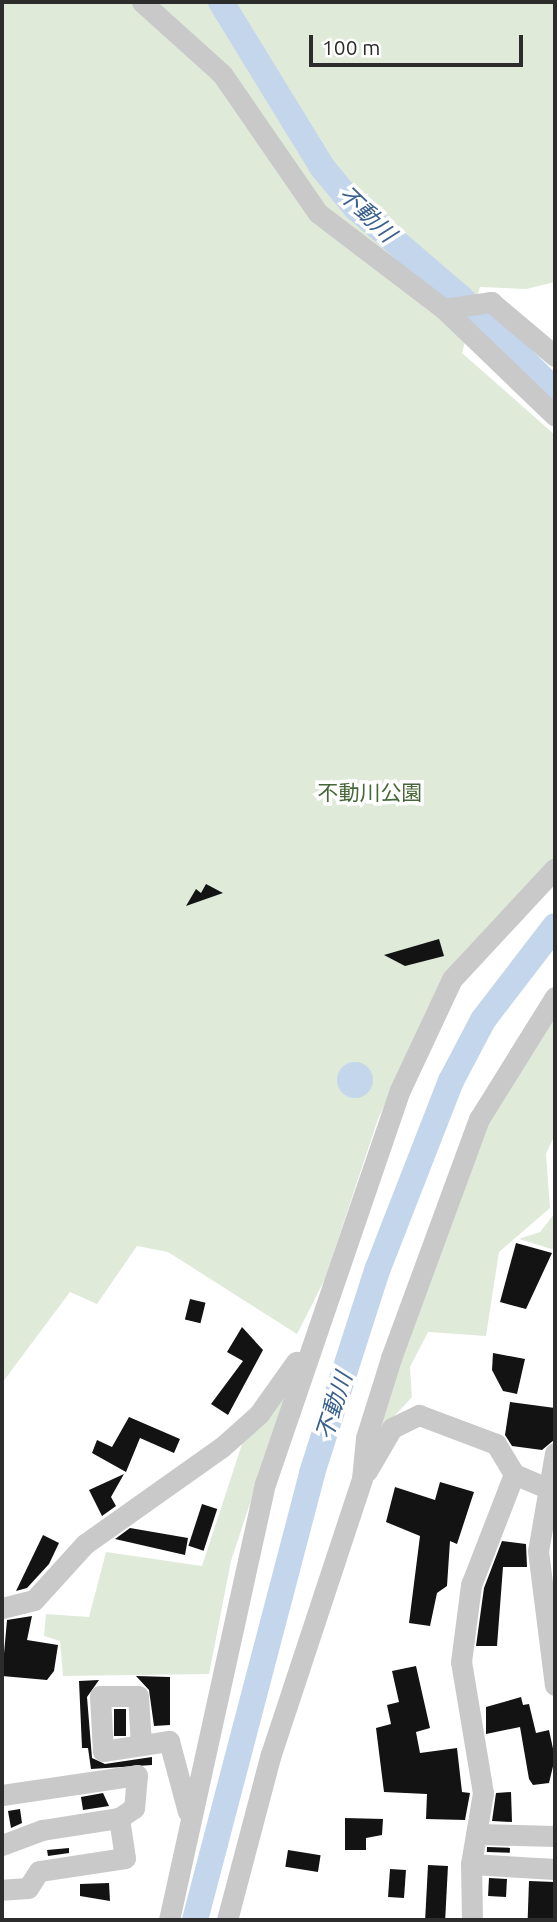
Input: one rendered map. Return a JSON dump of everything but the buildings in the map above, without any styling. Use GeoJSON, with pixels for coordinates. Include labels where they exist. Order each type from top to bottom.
{"type":"FeatureCollection","features":[{"type":"Feature","properties":{"kind":"street"},"geometry":{"type":"LineString","coordinates":[[142,2],[222,74],[318,213],[450,306],[555,416]]}},
{"type":"Feature","properties":{"kind":"street"},"geometry":{"type":"LineString","coordinates":[[450,306],[485,301],[555,356]]}},
{"type":"Feature","properties":{"kind":"street"},"geometry":{"type":"LineString","coordinates":[[169,1920],[265,1485],[320,1320],[434,1009],[476,951],[555,869]]}},
{"type":"Feature","properties":{"kind":"street"},"geometry":{"type":"LineString","coordinates":[[362,1479],[366,1438],[391,1358],[474,1131],[555,997]]}},
{"type":"Feature","properties":{"kind":"street"},"geometry":{"type":"LineString","coordinates":[[2,1608],[34,1600],[85,1544],[250,1423],[291,1377],[309,1326],[320,1320]]}},
{"type":"Feature","properties":{"kind":"street"},"geometry":{"type":"LineString","coordinates":[[227,1920],[271,1754],[362,1479],[392,1428],[419,1415],[496,1444],[514,1474],[547,1488]]}},
{"type":"Feature","properties":{"kind":"street"},"geometry":{"type":"LineString","coordinates":[[555,1458],[547,1488],[538,1551],[555,1685]]}},
{"type":"Feature","properties":{"kind":"street"},"geometry":{"type":"LineString","coordinates":[[472,1920],[471,1864],[482,1777],[461,1662],[478,1556],[514,1474]]}},
{"type":"Feature","properties":{"kind":"street"},"geometry":{"type":"LineString","coordinates":[[141,1744],[169,1741],[191,1828]]}},
{"type":"Feature","properties":{"kind":"street"},"geometry":{"type":"LineString","coordinates":[[2,1795],[137,1775],[134,1808],[119,1818],[32,1837],[4,1838]]}},
{"type":"Feature","properties":{"kind":"street"},"geometry":{"type":"LineString","coordinates":[[39,1871],[125,1858],[119,1818]]}},
{"type":"Feature","properties":{"kind":"street"},"geometry":{"type":"LineString","coordinates":[[476,1834],[555,1836]]}},
{"type":"Feature","properties":{"kind":"street"},"geometry":{"type":"LineString","coordinates":[[2,1890],[28,1888],[39,1871],[32,1837]]}},
{"type":"Feature","properties":{"kind":"street"},"geometry":{"type":"LineString","coordinates":[[471,1864],[555,1869]]}},
{"type":"Feature","properties":{"kind":"green space","name":"不動川公園"},"geometry":{"type":"Polygon","coordinates":[[[2,2],[555,2],[555,282],[526,289],[480,287],[462,353],[555,435],[555,859],[428,1007],[378,1119],[325,1279],[297,1334],[168,1252],[137,1246],[97,1304],[70,1292],[2,1383],[2,2]]]}},
{"type":"Feature","properties":{"kind":"green space"},"geometry":{"type":"Polygon","coordinates":[[[555,1009],[555,1134],[546,1154],[550,1208],[499,1252],[486,1336],[428,1332],[410,1367],[412,1397],[373,1439],[484,1122],[555,1009]]]}},
{"type":"Feature","properties":{"kind":"green space"},"geometry":{"type":"Polygon","coordinates":[[[555,1213],[555,1250],[519,1239],[540,1232],[555,1213]]]}},
{"type":"Feature","properties":{"kind":"green space"},"geometry":{"type":"Polygon","coordinates":[[[287,1391],[231,1561],[209,1674],[63,1676],[60,1641],[44,1636],[46,1614],[89,1617],[106,1552],[202,1566],[245,1435],[287,1391]]]}},
{"type":"Feature","properties":{"kind":"water"},"geometry":{"type":"Polygon","coordinates":[[[355,1062],[368,1067],[373,1080],[368,1093],[355,1098],[342,1093],[337,1080],[342,1067],[355,1062]]]}},
{"type":"Feature","properties":{"kind":"waterway","name":"不動川"},"geometry":{"type":"LineString","coordinates":[[221,2],[322,167],[356,208],[461,298],[555,391]]}},
{"type":"Feature","properties":{"kind":"waterway","name":"不動川"},"geometry":{"type":"LineString","coordinates":[[195,1920],[312,1473],[378,1268],[451,1081],[483,1020],[555,926]]}}]}
